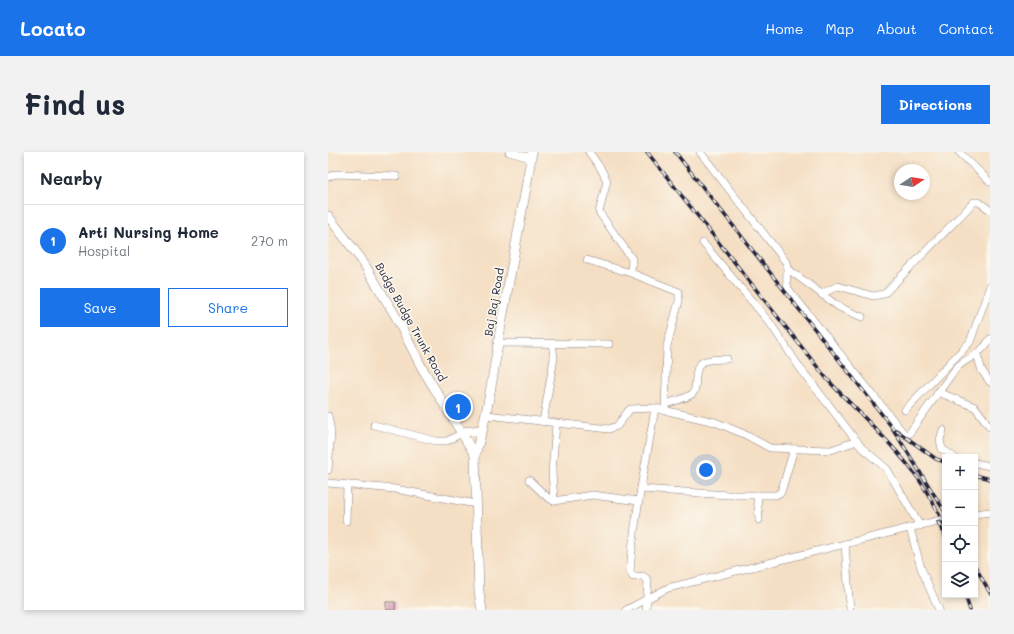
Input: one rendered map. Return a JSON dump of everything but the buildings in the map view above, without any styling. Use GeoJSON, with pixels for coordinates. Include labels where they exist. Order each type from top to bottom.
{"type":"FeatureCollection","features":[{"type":"Feature","properties":{"kind":"main road","name":"Baj Baj Road"},"geometry":{"type":"LineString","coordinates":[[475,455],[487,415],[498,343],[524,204],[531,155]]}},
{"type":"Feature","properties":{"kind":"main road","name":"Budge Budge Trunk Road"},"geometry":{"type":"LineString","coordinates":[[328,216],[361,259],[395,315],[422,368],[475,455]]}},
{"type":"Feature","properties":{"kind":"main road"},"geometry":{"type":"LineString","coordinates":[[462,433],[483,430]]}},
{"type":"Feature","properties":{"kind":"main road"},"geometry":{"type":"LineString","coordinates":[[475,455],[479,592],[482,610]]}},
{"type":"Feature","properties":{"kind":"street"},"geometry":{"type":"LineString","coordinates":[[509,152],[531,155]]}},
{"type":"Feature","properties":{"kind":"street"},"geometry":{"type":"LineString","coordinates":[[589,152],[601,169],[606,181],[599,206],[599,212],[632,259],[631,273]]}},
{"type":"Feature","properties":{"kind":"street"},"geometry":{"type":"LineString","coordinates":[[700,152],[786,262],[788,269],[787,283],[789,290],[906,435],[908,435],[956,368],[965,359],[977,354],[990,339]]}},
{"type":"Feature","properties":{"kind":"street"},"geometry":{"type":"LineString","coordinates":[[959,152],[990,182]]}},
{"type":"Feature","properties":{"kind":"street"},"geometry":{"type":"LineString","coordinates":[[328,177],[336,174],[396,176]]}},
{"type":"Feature","properties":{"kind":"street"},"geometry":{"type":"LineString","coordinates":[[821,294],[838,286],[874,296],[884,294],[974,202],[979,202],[990,210]]}},
{"type":"Feature","properties":{"kind":"street"},"geometry":{"type":"LineString","coordinates":[[703,243],[761,312],[800,368],[857,441],[887,469],[920,526]]}},
{"type":"Feature","properties":{"kind":"street"},"geometry":{"type":"LineString","coordinates":[[587,260],[631,273],[675,290],[680,295],[667,346],[666,407]]}},
{"type":"Feature","properties":{"kind":"street"},"geometry":{"type":"LineString","coordinates":[[788,269],[839,307],[862,317]]}},
{"type":"Feature","properties":{"kind":"street"},"geometry":{"type":"LineString","coordinates":[[905,410],[970,342],[990,286]]}},
{"type":"Feature","properties":{"kind":"street"},"geometry":{"type":"LineString","coordinates":[[498,343],[609,344]]}},
{"type":"Feature","properties":{"kind":"street"},"geometry":{"type":"LineString","coordinates":[[543,422],[554,358],[552,343]]}},
{"type":"Feature","properties":{"kind":"street"},"geometry":{"type":"LineString","coordinates":[[977,354],[982,371],[990,382]]}},
{"type":"Feature","properties":{"kind":"street"},"geometry":{"type":"LineString","coordinates":[[487,415],[609,429],[617,426],[630,409],[642,407],[666,407],[693,394],[696,388],[694,377],[702,363],[708,360],[727,359]]}},
{"type":"Feature","properties":{"kind":"street"},"geometry":{"type":"LineString","coordinates":[[938,392],[974,407],[990,426]]}},
{"type":"Feature","properties":{"kind":"street"},"geometry":{"type":"LineString","coordinates":[[666,407],[715,422],[744,434],[770,448],[831,450],[857,441]]}},
{"type":"Feature","properties":{"kind":"street"},"geometry":{"type":"LineString","coordinates":[[646,610],[648,599],[646,577],[633,577],[630,572],[633,532],[655,408]]}},
{"type":"Feature","properties":{"kind":"street"},"geometry":{"type":"LineString","coordinates":[[328,416],[331,431],[328,470]]}},
{"type":"Feature","properties":{"kind":"street"},"geometry":{"type":"LineString","coordinates":[[554,501],[552,472],[556,424]]}},
{"type":"Feature","properties":{"kind":"street"},"geometry":{"type":"LineString","coordinates":[[374,425],[436,441],[447,441],[462,433]]}},
{"type":"Feature","properties":{"kind":"street"},"geometry":{"type":"LineString","coordinates":[[943,430],[940,440],[942,449],[950,454]]}},
{"type":"Feature","properties":{"kind":"street"},"geometry":{"type":"LineString","coordinates":[[641,489],[728,495],[779,494],[794,449]]}},
{"type":"Feature","properties":{"kind":"street"},"geometry":{"type":"LineString","coordinates":[[978,464],[990,466]]}},
{"type":"Feature","properties":{"kind":"street"},"geometry":{"type":"LineString","coordinates":[[529,480],[547,497],[554,501],[592,495],[639,501]]}},
{"type":"Feature","properties":{"kind":"street"},"geometry":{"type":"LineString","coordinates":[[328,483],[396,490],[476,504]]}},
{"type":"Feature","properties":{"kind":"street"},"geometry":{"type":"LineString","coordinates":[[346,521],[347,485]]}},
{"type":"Feature","properties":{"kind":"street"},"geometry":{"type":"LineString","coordinates":[[757,495],[758,520]]}},
{"type":"Feature","properties":{"kind":"street"},"geometry":{"type":"LineString","coordinates":[[978,514],[990,512]]}},
{"type":"Feature","properties":{"kind":"street"},"geometry":{"type":"LineString","coordinates":[[626,610],[675,586],[942,521]]}},
{"type":"Feature","properties":{"kind":"street"},"geometry":{"type":"LineString","coordinates":[[910,528],[921,568],[939,610]]}},
{"type":"Feature","properties":{"kind":"street"},"geometry":{"type":"LineString","coordinates":[[845,544],[850,610]]}},
{"type":"Feature","properties":{"kind":"railway"},"geometry":{"type":"LineString","coordinates":[[647,152],[827,379],[908,464],[918,478],[942,520]]}},
{"type":"Feature","properties":{"kind":"railway"},"geometry":{"type":"LineString","coordinates":[[675,152],[891,426],[942,507]]}},
{"type":"Feature","properties":{"kind":"railway"},"geometry":{"type":"LineString","coordinates":[[896,430],[936,459],[942,461]]}},
{"type":"Feature","properties":{"kind":"railway"},"geometry":{"type":"LineString","coordinates":[[978,476],[990,479]]}},
{"type":"Feature","properties":{"kind":"railway"},"geometry":{"type":"LineString","coordinates":[[938,522],[942,531]]}},
{"type":"Feature","properties":{"kind":"railway"},"geometry":{"type":"LineString","coordinates":[[978,571],[990,593]]}},
{"type":"Feature","properties":{"kind":"railway"},"geometry":{"type":"LineString","coordinates":[[966,598],[970,610]]}},
{"type":"Feature","properties":{"kind":"place","name":"Arti Nursing Home"},"geometry":{"type":"Point","coordinates":[458,407]}}]}
